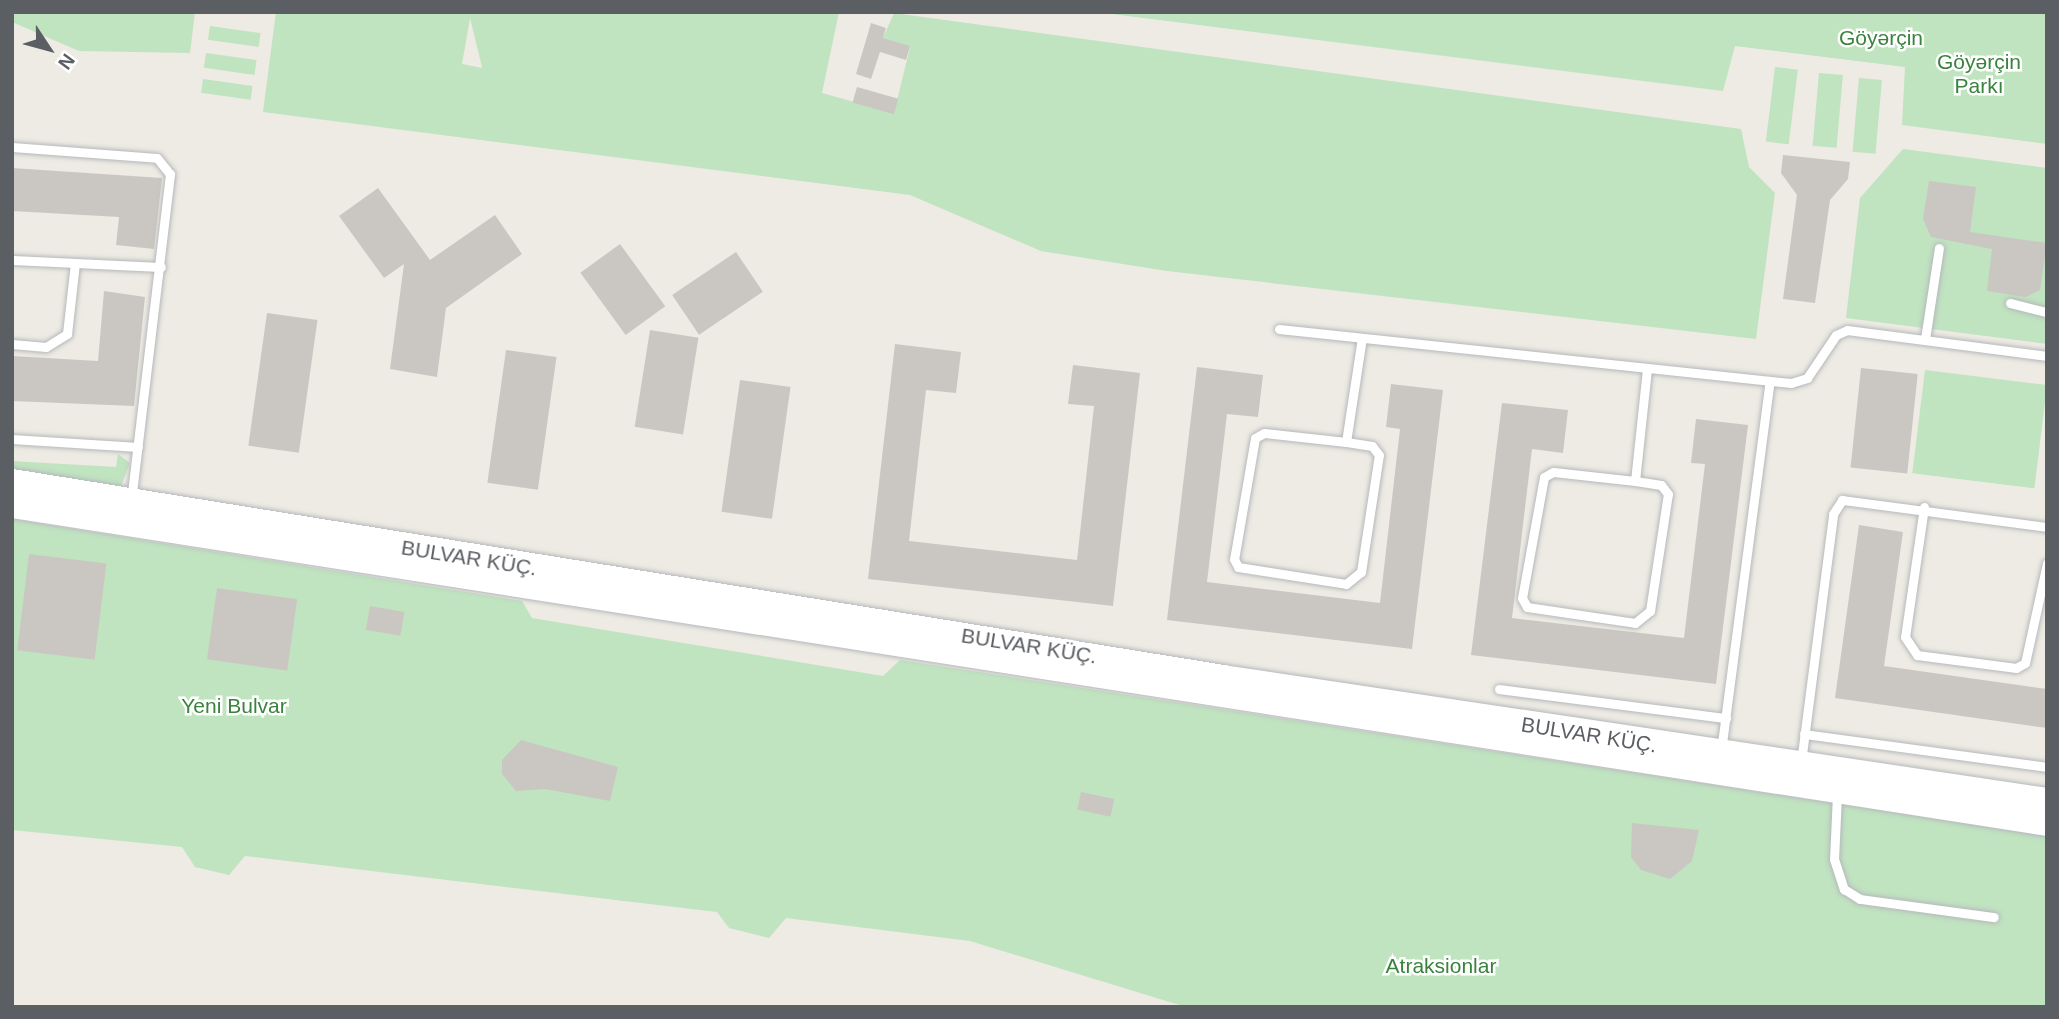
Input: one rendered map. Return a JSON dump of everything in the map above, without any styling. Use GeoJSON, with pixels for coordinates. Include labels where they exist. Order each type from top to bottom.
{"type":"FeatureCollection","features":[{"type":"Feature","properties":{"kind":"street","name":"BULVAR KÜÇ."},"geometry":{"type":"LineString","coordinates":[[12,482],[551,582]]}},
{"type":"Feature","properties":{"kind":"street","name":"BULVAR KÜÇ."},"geometry":{"type":"LineString","coordinates":[[12,505],[551,582],[926,640],[1721,756],[2047,801]]}},
{"type":"Feature","properties":{"kind":"street","name":"BULVAR KÜÇ."},"geometry":{"type":"LineString","coordinates":[[926,640],[1837,794],[2047,823]]}},
{"type":"Feature","properties":{"kind":"lane"},"geometry":{"type":"LineString","coordinates":[[12,147],[157,158],[167,165],[161,267],[131,502]]}},
{"type":"Feature","properties":{"kind":"lane"},"geometry":{"type":"LineString","coordinates":[[1925,339],[1939,248]]}},
{"type":"Feature","properties":{"kind":"lane"},"geometry":{"type":"LineString","coordinates":[[12,260],[161,267]]}},
{"type":"Feature","properties":{"kind":"lane"},"geometry":{"type":"LineString","coordinates":[[12,344],[46,347],[67,334],[75,263]]}},
{"type":"Feature","properties":{"kind":"lane"},"geometry":{"type":"LineString","coordinates":[[2010,303],[2047,312]]}},
{"type":"Feature","properties":{"kind":"lane"},"geometry":{"type":"LineString","coordinates":[[1279,330],[1770,381],[1807,378],[1836,335],[1847,330],[2047,356]]}},
{"type":"Feature","properties":{"kind":"lane"},"geometry":{"type":"LineString","coordinates":[[1346,442],[1362,338]]}},
{"type":"Feature","properties":{"kind":"lane"},"geometry":{"type":"LineString","coordinates":[[1635,481],[1647,369]]}},
{"type":"Feature","properties":{"kind":"lane"},"geometry":{"type":"LineString","coordinates":[[1721,756],[1770,381]]}},
{"type":"Feature","properties":{"kind":"lane"},"geometry":{"type":"LineString","coordinates":[[1264,433],[1346,442],[1372,446],[1380,455],[1356,580],[1238,568],[1234,559],[1255,438],[1264,433]]}},
{"type":"Feature","properties":{"kind":"lane"},"geometry":{"type":"LineString","coordinates":[[12,439],[138,447]]}},
{"type":"Feature","properties":{"kind":"lane"},"geometry":{"type":"LineString","coordinates":[[1553,472],[1635,481],[1661,485],[1668,494],[1644,619],[1527,607],[1522,598],[1544,477],[1553,472]]}},
{"type":"Feature","properties":{"kind":"lane"},"geometry":{"type":"LineString","coordinates":[[1800,767],[1836,506],[1849,496],[2047,527]]}},
{"type":"Feature","properties":{"kind":"lane"},"geometry":{"type":"LineString","coordinates":[[1924,507],[1905,637],[1917,654],[2016,668],[2025,663],[2047,563]]}},
{"type":"Feature","properties":{"kind":"lane"},"geometry":{"type":"LineString","coordinates":[[1499,689],[1726,718]]}},
{"type":"Feature","properties":{"kind":"lane"},"geometry":{"type":"LineString","coordinates":[[1804,734],[2047,767]]}},
{"type":"Feature","properties":{"kind":"lane"},"geometry":{"type":"LineString","coordinates":[[1837,794],[1834,859],[1844,889],[1860,899],[1994,917]]}},
{"type":"Feature","properties":{"kind":"green space"},"geometry":{"type":"Polygon","coordinates":[[[12,12],[195,12],[190,53],[79,51],[12,22],[12,12]]]}},
{"type":"Feature","properties":{"kind":"green space"},"geometry":{"type":"Polygon","coordinates":[[[276,12],[839,12],[822,93],[894,113],[910,47],[883,38],[894,13],[1741,129],[1749,167],[1775,193],[1756,339],[1167,271],[1041,251],[910,195],[263,112],[276,12]],[[470,18],[462,64],[482,68],[470,18]]]}},
{"type":"Feature","properties":{"kind":"green space"},"geometry":{"type":"Polygon","coordinates":[[[1096,12],[2047,12],[2047,144],[1902,125],[1905,67],[1735,46],[1723,91],[1096,12]]]}},
{"type":"Feature","properties":{"kind":"green space"},"geometry":{"type":"Polygon","coordinates":[[[210,26],[261,33],[259,47],[208,40],[210,26]]]}},
{"type":"Feature","properties":{"kind":"green space"},"geometry":{"type":"Polygon","coordinates":[[[206,53],[257,60],[254,75],[204,68],[206,53]]]}},
{"type":"Feature","properties":{"kind":"green space"},"geometry":{"type":"Polygon","coordinates":[[[1775,67],[1798,70],[1789,144],[1766,141],[1775,67]]]}},
{"type":"Feature","properties":{"kind":"green space"},"geometry":{"type":"Polygon","coordinates":[[[1819,73],[1843,75],[1837,148],[1813,146],[1819,73]]]}},
{"type":"Feature","properties":{"kind":"green space"},"geometry":{"type":"Polygon","coordinates":[[[1859,78],[1882,80],[1875,154],[1853,152],[1859,78]]]}},
{"type":"Feature","properties":{"kind":"green space"},"geometry":{"type":"Polygon","coordinates":[[[203,79],[253,86],[251,100],[201,93],[203,79]]]}},
{"type":"Feature","properties":{"kind":"green space"},"geometry":{"type":"Polygon","coordinates":[[[1903,149],[2047,168],[2047,344],[1846,318],[1860,198],[1903,149]]]}},
{"type":"Feature","properties":{"kind":"green space"},"geometry":{"type":"Polygon","coordinates":[[[1925,370],[2047,385],[2034,488],[1912,473],[1925,370]]]}},
{"type":"Feature","properties":{"kind":"green space"},"geometry":{"type":"Polygon","coordinates":[[[118,454],[130,463],[121,486],[12,471],[12,461],[116,467],[118,454]]]}},
{"type":"Feature","properties":{"kind":"green space","name":"Yeni Bulvar"},"geometry":{"type":"Polygon","coordinates":[[[12,519],[522,601],[532,618],[883,676],[900,660],[2047,836],[2047,1007],[1186,1007],[970,941],[786,918],[769,938],[729,928],[717,912],[245,856],[229,875],[195,867],[182,847],[12,830],[12,519]]]}},
{"type":"Feature","properties":{"kind":"building"},"geometry":{"type":"Polygon","coordinates":[[[871,23],[886,28],[883,38],[910,46],[906,60],[880,52],[871,79],[856,74],[871,23]]]}},
{"type":"Feature","properties":{"kind":"building"},"geometry":{"type":"Polygon","coordinates":[[[857,87],[898,99],[894,114],[853,102],[857,87]]]}},
{"type":"Feature","properties":{"kind":"building"},"geometry":{"type":"Polygon","coordinates":[[[1783,155],[1850,162],[1848,179],[1830,200],[1815,303],[1783,299],[1797,195],[1781,173],[1783,155]]]}},
{"type":"Feature","properties":{"kind":"building"},"geometry":{"type":"Polygon","coordinates":[[[12,168],[162,178],[154,249],[116,245],[119,217],[12,211],[12,168]]]}},
{"type":"Feature","properties":{"kind":"building"},"geometry":{"type":"Polygon","coordinates":[[[1929,181],[1976,187],[1970,232],[2047,243],[2040,290],[2026,297],[1987,291],[1992,249],[1931,237],[1923,219],[1929,181]]]}},
{"type":"Feature","properties":{"kind":"building"},"geometry":{"type":"Polygon","coordinates":[[[378,188],[430,260],[495,215],[522,254],[446,308],[437,377],[390,369],[404,264],[384,278],[339,216],[378,188]]]}},
{"type":"Feature","properties":{"kind":"building"},"geometry":{"type":"Polygon","coordinates":[[[620,244],[665,306],[626,335],[580,273],[620,244]]]}},
{"type":"Feature","properties":{"kind":"building"},"geometry":{"type":"Polygon","coordinates":[[[736,252],[763,292],[699,335],[672,295],[736,252]]]}},
{"type":"Feature","properties":{"kind":"building"},"geometry":{"type":"Polygon","coordinates":[[[104,291],[145,297],[134,406],[12,401],[12,356],[98,361],[104,291]]]}},
{"type":"Feature","properties":{"kind":"building"},"geometry":{"type":"Polygon","coordinates":[[[267,313],[318,320],[299,453],[248,446],[267,313]]]}},
{"type":"Feature","properties":{"kind":"building"},"geometry":{"type":"Polygon","coordinates":[[[650,330],[698,338],[683,434],[635,427],[650,330]]]}},
{"type":"Feature","properties":{"kind":"building"},"geometry":{"type":"Polygon","coordinates":[[[895,344],[961,352],[956,393],[926,390],[909,541],[1077,560],[1094,406],[1068,404],[1073,365],[1140,373],[1113,606],[868,579],[895,344]]]}},
{"type":"Feature","properties":{"kind":"building"},"geometry":{"type":"Polygon","coordinates":[[[506,350],[557,357],[538,490],[487,483],[506,350]]]}},
{"type":"Feature","properties":{"kind":"building"},"geometry":{"type":"Polygon","coordinates":[[[1197,367],[1263,375],[1258,417],[1227,414],[1207,582],[1380,603],[1400,429],[1386,427],[1391,384],[1443,390],[1412,649],[1167,620],[1197,367]]]}},
{"type":"Feature","properties":{"kind":"building"},"geometry":{"type":"Polygon","coordinates":[[[1861,368],[1918,374],[1907,473],[1851,467],[1861,368]]]}},
{"type":"Feature","properties":{"kind":"building"},"geometry":{"type":"Polygon","coordinates":[[[740,380],[791,387],[772,519],[721,512],[740,380]]]}},
{"type":"Feature","properties":{"kind":"building"},"geometry":{"type":"Polygon","coordinates":[[[1502,403],[1568,410],[1563,453],[1532,449],[1512,618],[1684,638],[1705,464],[1691,463],[1696,419],[1748,425],[1716,684],[1471,655],[1502,403]]]}},
{"type":"Feature","properties":{"kind":"building"},"geometry":{"type":"Polygon","coordinates":[[[1859,525],[1903,532],[1884,666],[2047,689],[2047,728],[1835,698],[1859,525]]]}},
{"type":"Feature","properties":{"kind":"building"},"geometry":{"type":"Polygon","coordinates":[[[29,554],[106,564],[95,660],[17,650],[29,554]]]}},
{"type":"Feature","properties":{"kind":"building"},"geometry":{"type":"Polygon","coordinates":[[[217,588],[297,599],[287,671],[207,659],[217,588]]]}},
{"type":"Feature","properties":{"kind":"building"},"geometry":{"type":"Polygon","coordinates":[[[370,606],[404,612],[400,636],[366,630],[370,606]]]}},
{"type":"Feature","properties":{"kind":"building"},"geometry":{"type":"Polygon","coordinates":[[[521,740],[618,767],[610,801],[545,789],[516,791],[502,774],[502,760],[521,740]]]}},
{"type":"Feature","properties":{"kind":"building"},"geometry":{"type":"Polygon","coordinates":[[[1081,792],[1114,799],[1111,817],[1077,810],[1081,792]]]}},
{"type":"Feature","properties":{"kind":"building"},"geometry":{"type":"Polygon","coordinates":[[[1632,823],[1699,830],[1692,861],[1670,879],[1641,870],[1631,857],[1632,823]]]}},
{"type":"Feature","properties":{"kind":"park label","name":"Göyərçin"},"geometry":{"type":"Point","coordinates":[1881,38]}},
{"type":"Feature","properties":{"kind":"park label","name":"Göyərçin Parkı"},"geometry":{"type":"Point","coordinates":[1979,74]}},
{"type":"Feature","properties":{"kind":"park label","name":"Atraksionlar"},"geometry":{"type":"Point","coordinates":[1441,966]}}]}
